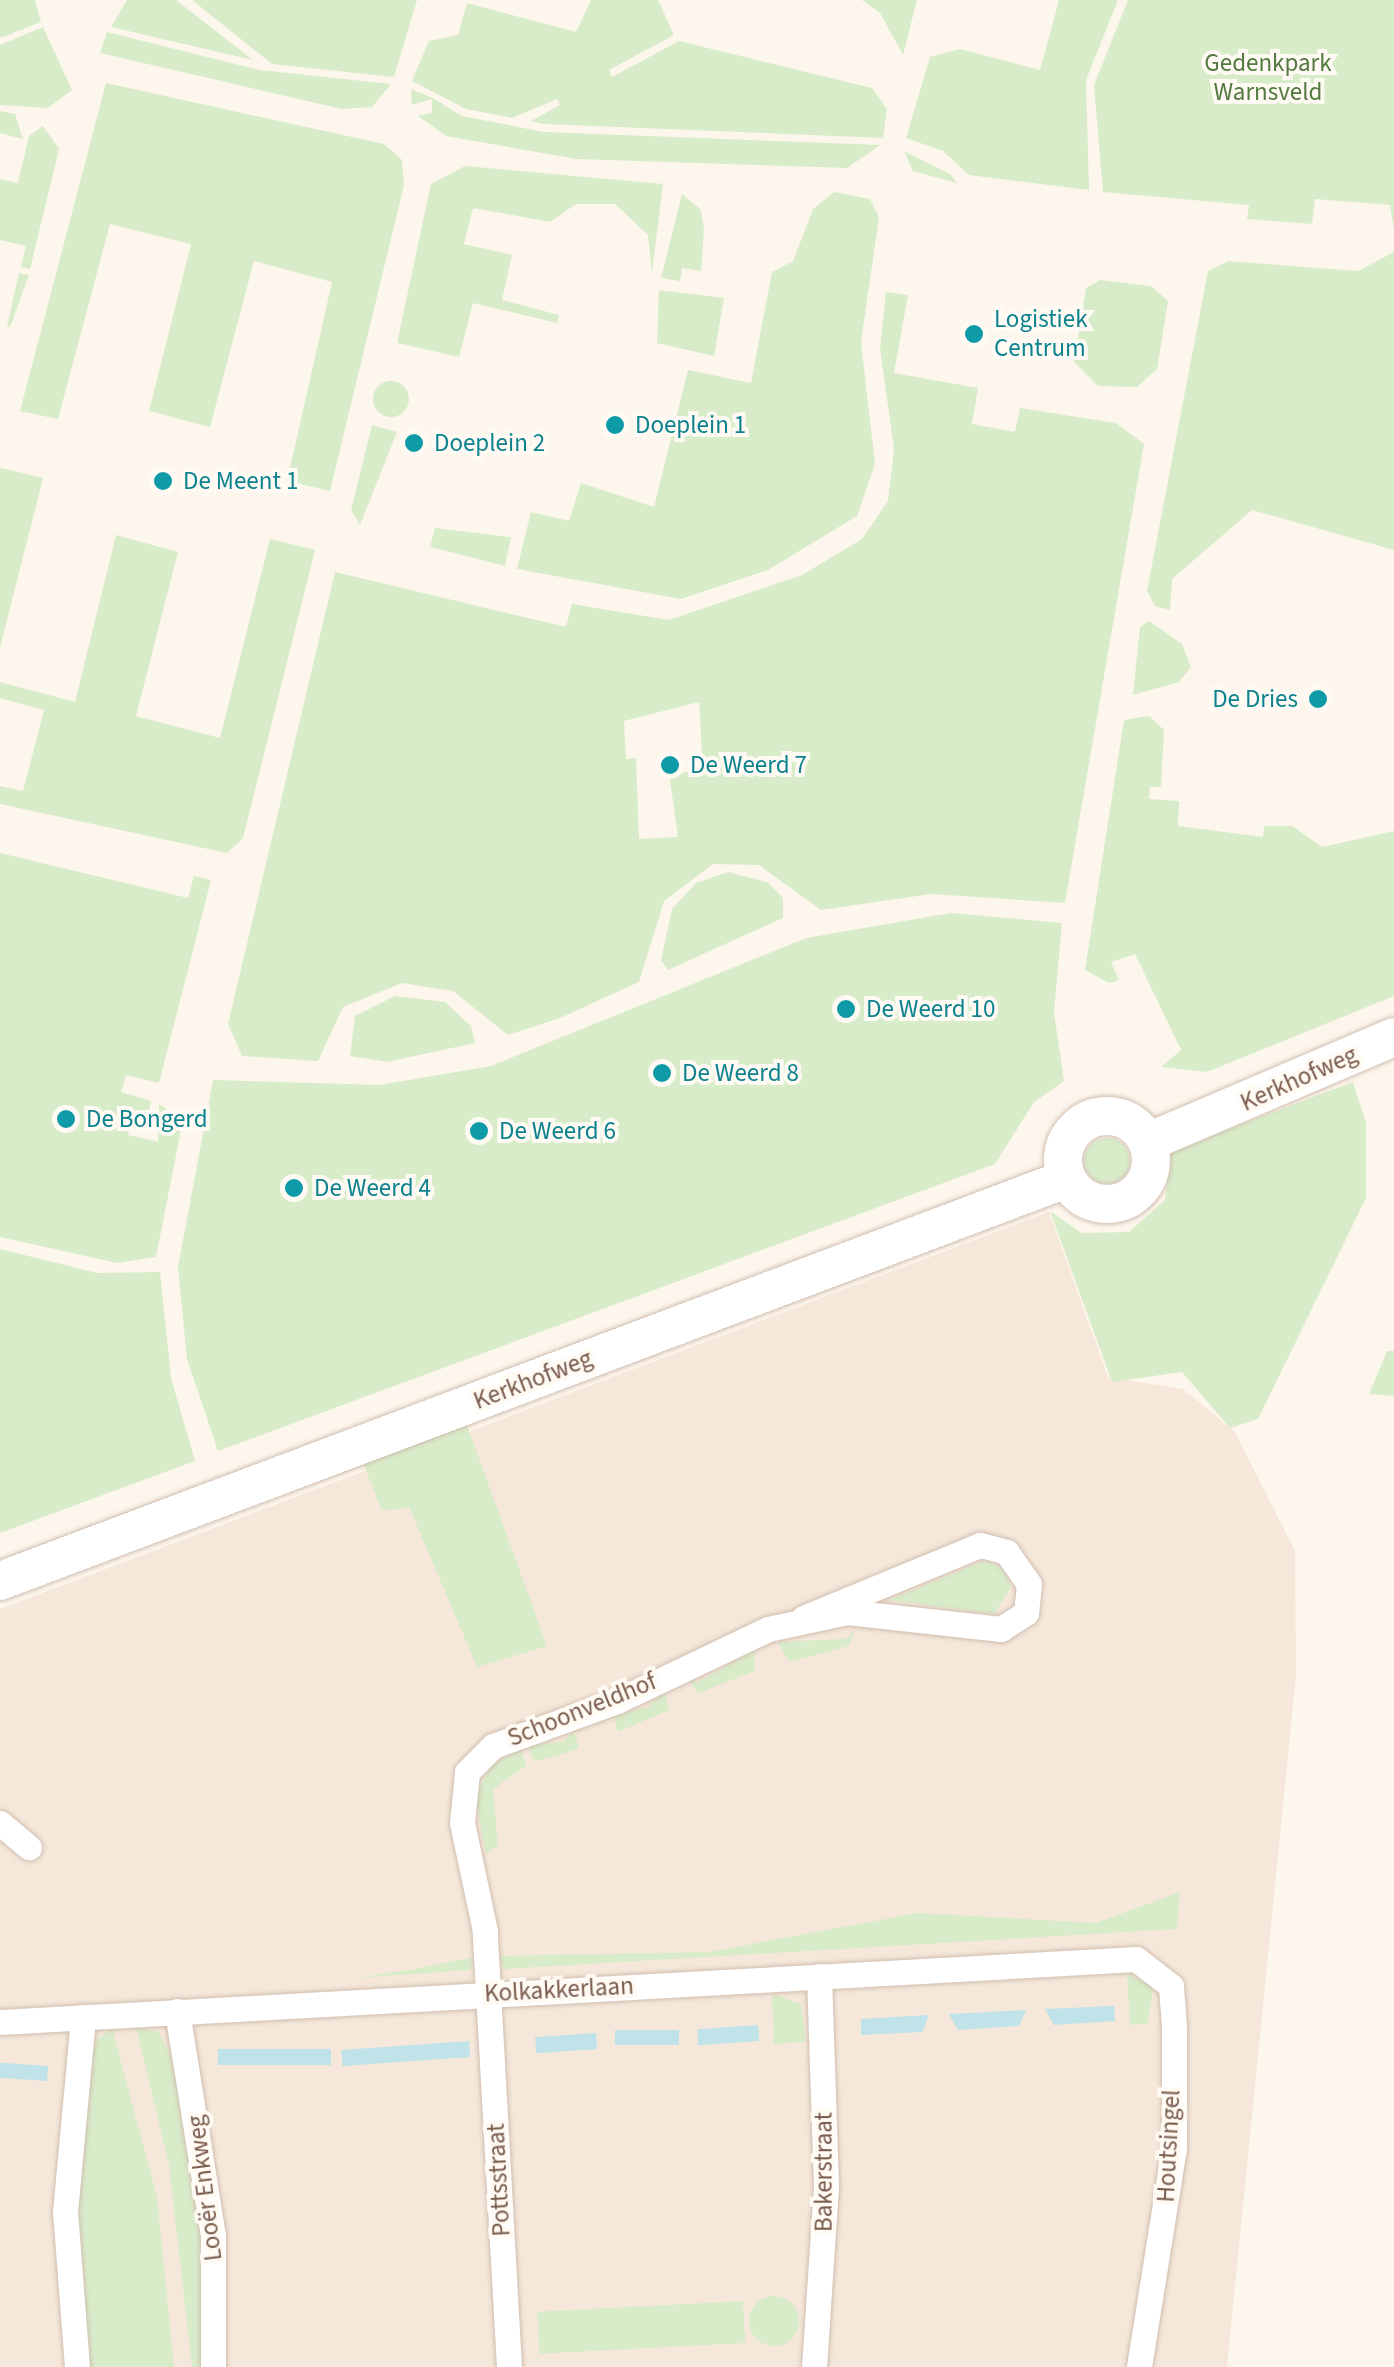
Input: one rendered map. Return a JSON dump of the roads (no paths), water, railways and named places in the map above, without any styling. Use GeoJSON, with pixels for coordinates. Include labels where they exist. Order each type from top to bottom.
{"type":"FeatureCollection","features":[{"type":"Feature","properties":{"kind":"street","name":"Kerkhofweg"},"geometry":{"type":"LineString","coordinates":[[1148,1142],[1394,1037]]}},
{"type":"Feature","properties":{"kind":"street"},"geometry":{"type":"LineString","coordinates":[[1114,1116],[1148,1142],[1152,1170],[1138,1194],[1112,1206],[1085,1200],[1066,1180],[1066,1144],[1092,1118],[1114,1116]]}},
{"type":"Feature","properties":{"kind":"street","name":"Kerkhofweg"},"geometry":{"type":"LineString","coordinates":[[0,1581],[1066,1180]]}},
{"type":"Feature","properties":{"kind":"street","name":"Schoonveldhof"},"geometry":{"type":"LineString","coordinates":[[488,1994],[462,1823],[472,1762],[803,1618],[980,1544],[1016,1559],[1029,1584],[1026,1613],[1001,1629],[872,1612],[803,1618]]}},
{"type":"Feature","properties":{"kind":"street"},"geometry":{"type":"LineString","coordinates":[[0,1823],[29,1847]]}},
{"type":"Feature","properties":{"kind":"street","name":"Kolkakkerlaan"},"geometry":{"type":"LineString","coordinates":[[0,2022],[1119,1957]]}},
{"type":"Feature","properties":{"kind":"street","name":"Houtsingel"},"geometry":{"type":"LineString","coordinates":[[1119,1957],[1161,1972],[1174,2004],[1174,2148],[1139,2367]]}},
{"type":"Feature","properties":{"kind":"street","name":"Bakerstraat"},"geometry":{"type":"LineString","coordinates":[[814,2367],[826,2186],[819,1976]]}},
{"type":"Feature","properties":{"kind":"street","name":"Pottsstraat"},"geometry":{"type":"LineString","coordinates":[[488,1994],[509,2367]]}},
{"type":"Feature","properties":{"kind":"street","name":"Looër Enkweg"},"geometry":{"type":"LineString","coordinates":[[177,2011],[214,2235],[213,2367]]}},
{"type":"Feature","properties":{"kind":"street"},"geometry":{"type":"LineString","coordinates":[[77,2367],[65,2212],[83,2017]]}},
{"type":"Feature","properties":{"kind":"water"},"geometry":{"type":"Polygon","coordinates":[[[1114,2006],[1115,2021],[1054,2025],[1045,2009],[1114,2006]]]}},
{"type":"Feature","properties":{"kind":"water"},"geometry":{"type":"Polygon","coordinates":[[[1026,2010],[1019,2026],[958,2030],[949,2014],[1026,2010]]]}},
{"type":"Feature","properties":{"kind":"water"},"geometry":{"type":"Polygon","coordinates":[[[929,2015],[922,2032],[861,2035],[861,2019],[929,2015]]]}},
{"type":"Feature","properties":{"kind":"water"},"geometry":{"type":"Polygon","coordinates":[[[758,2025],[759,2041],[698,2045],[697,2029],[758,2025]]]}},
{"type":"Feature","properties":{"kind":"water"},"geometry":{"type":"Polygon","coordinates":[[[615,2030],[679,2030],[679,2045],[615,2045],[615,2030]]]}},
{"type":"Feature","properties":{"kind":"water"},"geometry":{"type":"Polygon","coordinates":[[[596,2033],[597,2049],[536,2053],[535,2037],[596,2033]]]}},
{"type":"Feature","properties":{"kind":"water"},"geometry":{"type":"Polygon","coordinates":[[[469,2041],[470,2057],[342,2066],[341,2050],[469,2041]]]}},
{"type":"Feature","properties":{"kind":"water"},"geometry":{"type":"Polygon","coordinates":[[[218,2049],[331,2049],[331,2065],[218,2065],[218,2049]]]}},
{"type":"Feature","properties":{"kind":"water"},"geometry":{"type":"Polygon","coordinates":[[[0,2063],[48,2066],[47,2081],[0,2078],[0,2063]]]}},
{"type":"Feature","properties":{"kind":"place","name":"Logistiek Centrum"},"geometry":{"type":"Point","coordinates":[974,334]}},
{"type":"Feature","properties":{"kind":"place","name":"Doeplein 1"},"geometry":{"type":"Point","coordinates":[615,425]}},
{"type":"Feature","properties":{"kind":"place","name":"Doeplein 2"},"geometry":{"type":"Point","coordinates":[414,443]}},
{"type":"Feature","properties":{"kind":"place","name":"De Meent 1"},"geometry":{"type":"Point","coordinates":[163,481]}},
{"type":"Feature","properties":{"kind":"place","name":"De Dries"},"geometry":{"type":"Point","coordinates":[1318,699]}},
{"type":"Feature","properties":{"kind":"place","name":"De Weerd 7"},"geometry":{"type":"Point","coordinates":[670,765]}},
{"type":"Feature","properties":{"kind":"place","name":"De Weerd 10"},"geometry":{"type":"Point","coordinates":[846,1009]}},
{"type":"Feature","properties":{"kind":"place","name":"De Weerd 8"},"geometry":{"type":"Point","coordinates":[662,1073]}},
{"type":"Feature","properties":{"kind":"place","name":"De Bongerd"},"geometry":{"type":"Point","coordinates":[66,1119]}},
{"type":"Feature","properties":{"kind":"place","name":"De Weerd 6"},"geometry":{"type":"Point","coordinates":[479,1131]}},
{"type":"Feature","properties":{"kind":"place","name":"De Weerd 4"},"geometry":{"type":"Point","coordinates":[294,1188]}},
{"type":"Feature","properties":{"kind":"park label","name":"Gedenkpark Warnsveld"},"geometry":{"type":"Point","coordinates":[1268,78]}}]}
